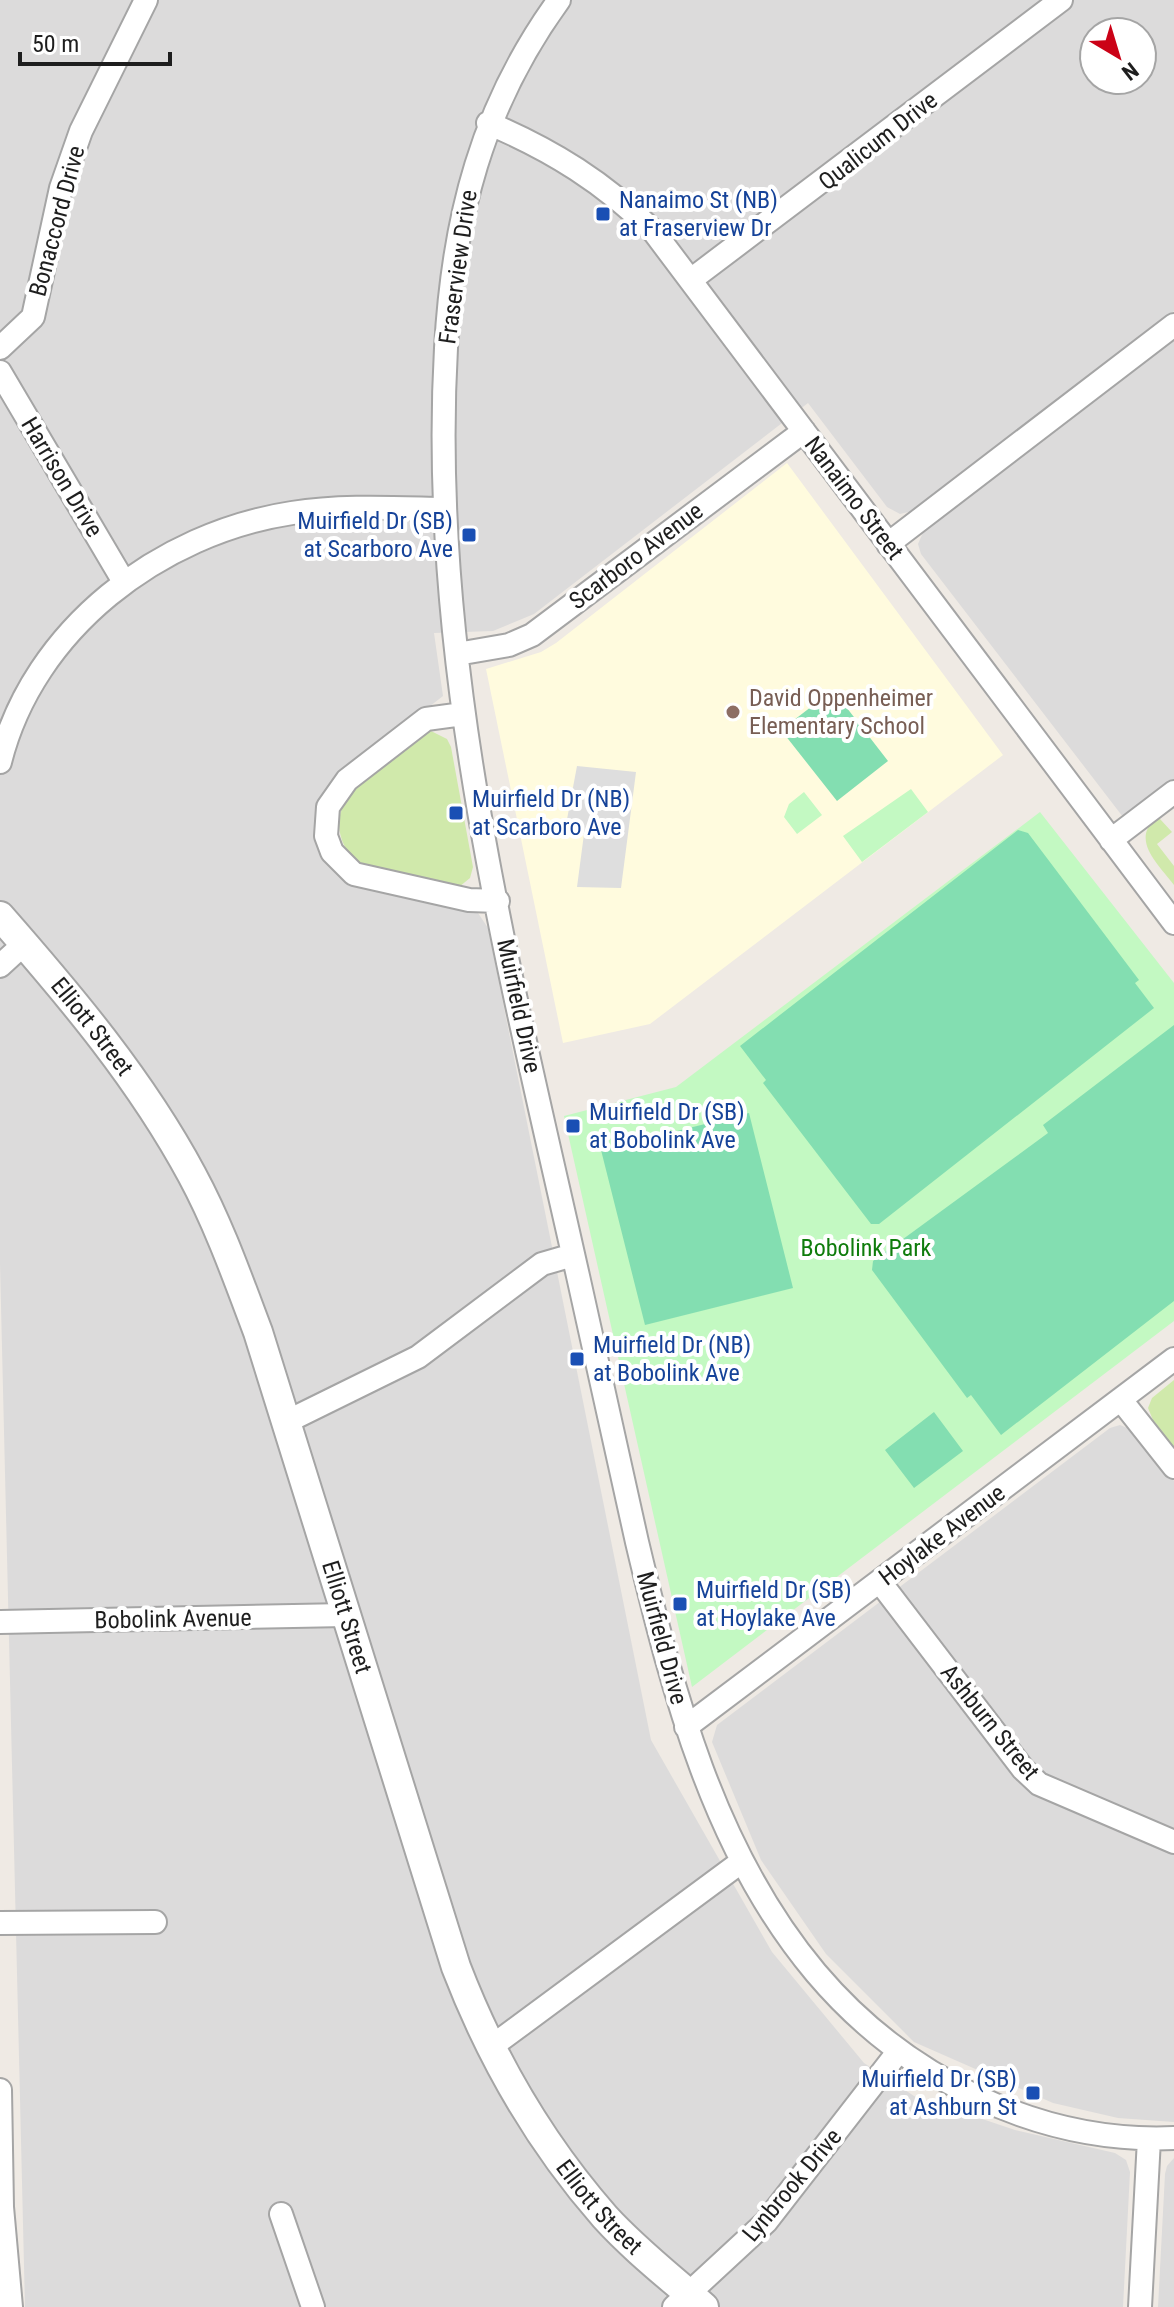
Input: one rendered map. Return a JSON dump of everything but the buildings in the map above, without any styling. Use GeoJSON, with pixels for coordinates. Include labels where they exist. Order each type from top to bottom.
{"type":"FeatureCollection","features":[{"type":"Feature","properties":{"kind":"street","name":"Bonaccord Drive"},"geometry":{"type":"LineString","coordinates":[[0,348],[33,317],[61,188],[81,131],[146,0]]}},
{"type":"Feature","properties":{"kind":"street","name":"Fraserview Drive"},"geometry":{"type":"LineString","coordinates":[[444,509],[446,347],[458,235],[475,161],[488,123],[533,36],[559,0]]}},
{"type":"Feature","properties":{"kind":"street","name":"Qualicum Drive"},"geometry":{"type":"LineString","coordinates":[[692,279],[1061,0]]}},
{"type":"Feature","properties":{"kind":"street","name":"Nanaimo Street"},"geometry":{"type":"LineString","coordinates":[[488,123],[535,143],[591,177],[654,232],[1174,923]]}},
{"type":"Feature","properties":{"kind":"street"},"geometry":{"type":"LineString","coordinates":[[888,544],[1174,325]]}},
{"type":"Feature","properties":{"kind":"street","name":"Harrison Drive"},"geometry":{"type":"LineString","coordinates":[[0,372],[124,582]]}},
{"type":"Feature","properties":{"kind":"street","name":"Scarboro Avenue"},"geometry":{"type":"LineString","coordinates":[[457,654],[509,645],[532,635],[804,431]]}},
{"type":"Feature","properties":{"kind":"street"},"geometry":{"type":"LineString","coordinates":[[0,762],[30,685],[56,648],[124,582],[195,540],[245,522],[339,509],[444,509]]}},
{"type":"Feature","properties":{"kind":"street","name":"Muirfield Drive"},"geometry":{"type":"LineString","coordinates":[[444,509],[463,714],[498,901],[573,1255],[647,1585],[686,1727],[741,1862],[812,1969],[853,2013],[898,2052],[968,2093],[1027,2117],[1078,2131],[1149,2139],[1174,2138]]}},
{"type":"Feature","properties":{"kind":"street"},"geometry":{"type":"LineString","coordinates":[[463,714],[426,719],[347,780],[328,807],[326,836],[332,852],[354,874],[475,901],[498,901]]}},
{"type":"Feature","properties":{"kind":"street"},"geometry":{"type":"LineString","coordinates":[[1111,840],[1174,792]]}},
{"type":"Feature","properties":{"kind":"street","name":"Elliott Street"},"geometry":{"type":"LineString","coordinates":[[0,916],[115,1053],[166,1128],[194,1177],[229,1254],[286,1422],[456,1967],[491,2047],[524,2108],[565,2169],[606,2218],[689,2303]]}},
{"type":"Feature","properties":{"kind":"street"},"geometry":{"type":"LineString","coordinates":[[0,966],[24,944]]}},
{"type":"Feature","properties":{"kind":"street"},"geometry":{"type":"LineString","coordinates":[[286,1422],[418,1357],[542,1264],[573,1255]]}},
{"type":"Feature","properties":{"kind":"street","name":"Hoylake Avenue"},"geometry":{"type":"LineString","coordinates":[[686,1727],[1174,1359]]}},
{"type":"Feature","properties":{"kind":"street"},"geometry":{"type":"LineString","coordinates":[[1121,1400],[1174,1467]]}},
{"type":"Feature","properties":{"kind":"street","name":"Ashburn Street"},"geometry":{"type":"LineString","coordinates":[[880,1582],[1023,1769],[1039,1784],[1174,1842]]}},
{"type":"Feature","properties":{"kind":"street","name":"Bobolink Avenue"},"geometry":{"type":"LineString","coordinates":[[0,1622],[346,1615]]}},
{"type":"Feature","properties":{"kind":"street"},"geometry":{"type":"LineString","coordinates":[[491,2047],[741,1862]]}},
{"type":"Feature","properties":{"kind":"street"},"geometry":{"type":"LineString","coordinates":[[0,1923],[155,1922]]}},
{"type":"Feature","properties":{"kind":"street","name":"Lynbrook Drive"},"geometry":{"type":"LineString","coordinates":[[689,2303],[766,2222],[898,2052]]}},
{"type":"Feature","properties":{"kind":"street"},"geometry":{"type":"LineString","coordinates":[[0,2090],[2,2207],[11,2307]]}},
{"type":"Feature","properties":{"kind":"street"},"geometry":{"type":"LineString","coordinates":[[1140,2307],[1149,2139]]}},
{"type":"Feature","properties":{"kind":"street"},"geometry":{"type":"LineString","coordinates":[[281,2214],[313,2307]]}},
{"type":"Feature","properties":{"kind":"shaded area"},"geometry":{"type":"Polygon","coordinates":[[[0,0],[1174,0],[1174,311],[912,511],[900,514],[887,507],[808,403],[534,614],[493,631],[434,633],[443,696],[340,776],[330,857],[478,913],[488,928],[651,1740],[772,1952],[864,2063],[914,2096],[1015,2130],[1115,2153],[1126,2160],[1130,2172],[1123,2307],[25,2307],[0,1264],[0,0]]]}},
{"type":"Feature","properties":{"kind":"shaded area"},"geometry":{"type":"Polygon","coordinates":[[[1174,338],[1174,779],[1123,817],[921,554],[918,544],[925,528],[1174,338]]]}},
{"type":"Feature","properties":{"kind":"shaded area","name":"David Oppenheimer Elementary School"},"geometry":{"type":"Polygon","coordinates":[[[787,463],[1003,755],[650,1024],[563,1043],[486,669],[541,652],[556,643],[787,463]]]}},
{"type":"Feature","properties":{"kind":"shaded area"},"geometry":{"type":"Polygon","coordinates":[[[577,766],[636,772],[621,888],[577,887],[584,834],[565,830],[577,766]]]}},
{"type":"Feature","properties":{"kind":"shaded area"},"geometry":{"type":"Polygon","coordinates":[[[1120,1425],[1132,1430],[1174,1481],[1174,2122],[1118,2118],[1053,2103],[914,2042],[826,1954],[761,1860],[712,1742],[717,1725],[1110,1428],[1120,1425]]]}},
{"type":"Feature","properties":{"kind":"shaded area"},"geometry":{"type":"Polygon","coordinates":[[[1174,2158],[1174,2307],[1158,2307],[1165,2174],[1174,2158]]]}},
{"type":"Feature","properties":{"kind":"green space"},"geometry":{"type":"Polygon","coordinates":[[[833,690],[888,761],[837,801],[781,730],[833,690]]]}},
{"type":"Feature","properties":{"kind":"green space"},"geometry":{"type":"Polygon","coordinates":[[[429,730],[447,739],[451,747],[473,867],[470,878],[459,887],[397,876],[363,865],[349,853],[341,837],[339,819],[344,803],[354,788],[367,774],[429,730]]]}},
{"type":"Feature","properties":{"kind":"green space"},"geometry":{"type":"Polygon","coordinates":[[[911,789],[928,812],[862,862],[843,836],[911,789]]]}},
{"type":"Feature","properties":{"kind":"green space"},"geometry":{"type":"Polygon","coordinates":[[[804,792],[822,815],[797,834],[784,817],[789,804],[804,792]]]}},
{"type":"Feature","properties":{"kind":"green space","name":"Bobolink Park"},"geometry":{"type":"Polygon","coordinates":[[[1040,812],[1174,983],[1174,1321],[692,1687],[564,1116],[676,1087],[1040,812]]]}},
{"type":"Feature","properties":{"kind":"green space"},"geometry":{"type":"Polygon","coordinates":[[[1155,819],[1160,819],[1172,832],[1157,844],[1174,866],[1174,885],[1155,861],[1147,844],[1148,827],[1155,819]]]}},
{"type":"Feature","properties":{"kind":"green space"},"geometry":{"type":"Polygon","coordinates":[[[1018,830],[1028,833],[1139,980],[1135,983],[1154,1008],[879,1224],[871,1224],[763,1083],[766,1080],[740,1046],[1018,830]]]}},
{"type":"Feature","properties":{"kind":"green space"},"geometry":{"type":"Polygon","coordinates":[[[1174,1025],[1174,1301],[1001,1435],[971,1395],[967,1398],[872,1270],[873,1261],[1048,1133],[1043,1125],[1174,1025]]]}},
{"type":"Feature","properties":{"kind":"green space"},"geometry":{"type":"Polygon","coordinates":[[[749,1113],[793,1288],[645,1325],[601,1150],[749,1113]]]}},
{"type":"Feature","properties":{"kind":"green space"},"geometry":{"type":"Polygon","coordinates":[[[1174,1380],[1174,1448],[1148,1408],[1152,1398],[1174,1380]]]}},
{"type":"Feature","properties":{"kind":"green space"},"geometry":{"type":"Polygon","coordinates":[[[934,1412],[963,1451],[914,1488],[885,1450],[934,1412]]]}},
{"type":"Feature","properties":{"kind":"place","name":"Nanaimo St (NB) at Fraserview Dr"},"geometry":{"type":"Point","coordinates":[603,214]}},
{"type":"Feature","properties":{"kind":"place","name":"Muirfield Dr (SB) at Scarboro Ave"},"geometry":{"type":"Point","coordinates":[469,535]}},
{"type":"Feature","properties":{"kind":"place","name":"David Oppenheimer Elementary School"},"geometry":{"type":"Point","coordinates":[733,712]}},
{"type":"Feature","properties":{"kind":"place","name":"Muirfield Dr (NB) at Scarboro Ave"},"geometry":{"type":"Point","coordinates":[456,813]}},
{"type":"Feature","properties":{"kind":"place","name":"Muirfield Dr (SB) at Bobolink Ave"},"geometry":{"type":"Point","coordinates":[573,1126]}},
{"type":"Feature","properties":{"kind":"place","name":"Muirfield Dr (NB) at Bobolink Ave"},"geometry":{"type":"Point","coordinates":[577,1359]}},
{"type":"Feature","properties":{"kind":"place","name":"Muirfield Dr (SB) at Hoylake Ave"},"geometry":{"type":"Point","coordinates":[680,1604]}},
{"type":"Feature","properties":{"kind":"place","name":"Muirfield Dr (SB) at Ashburn St"},"geometry":{"type":"Point","coordinates":[1033,2093]}}]}
